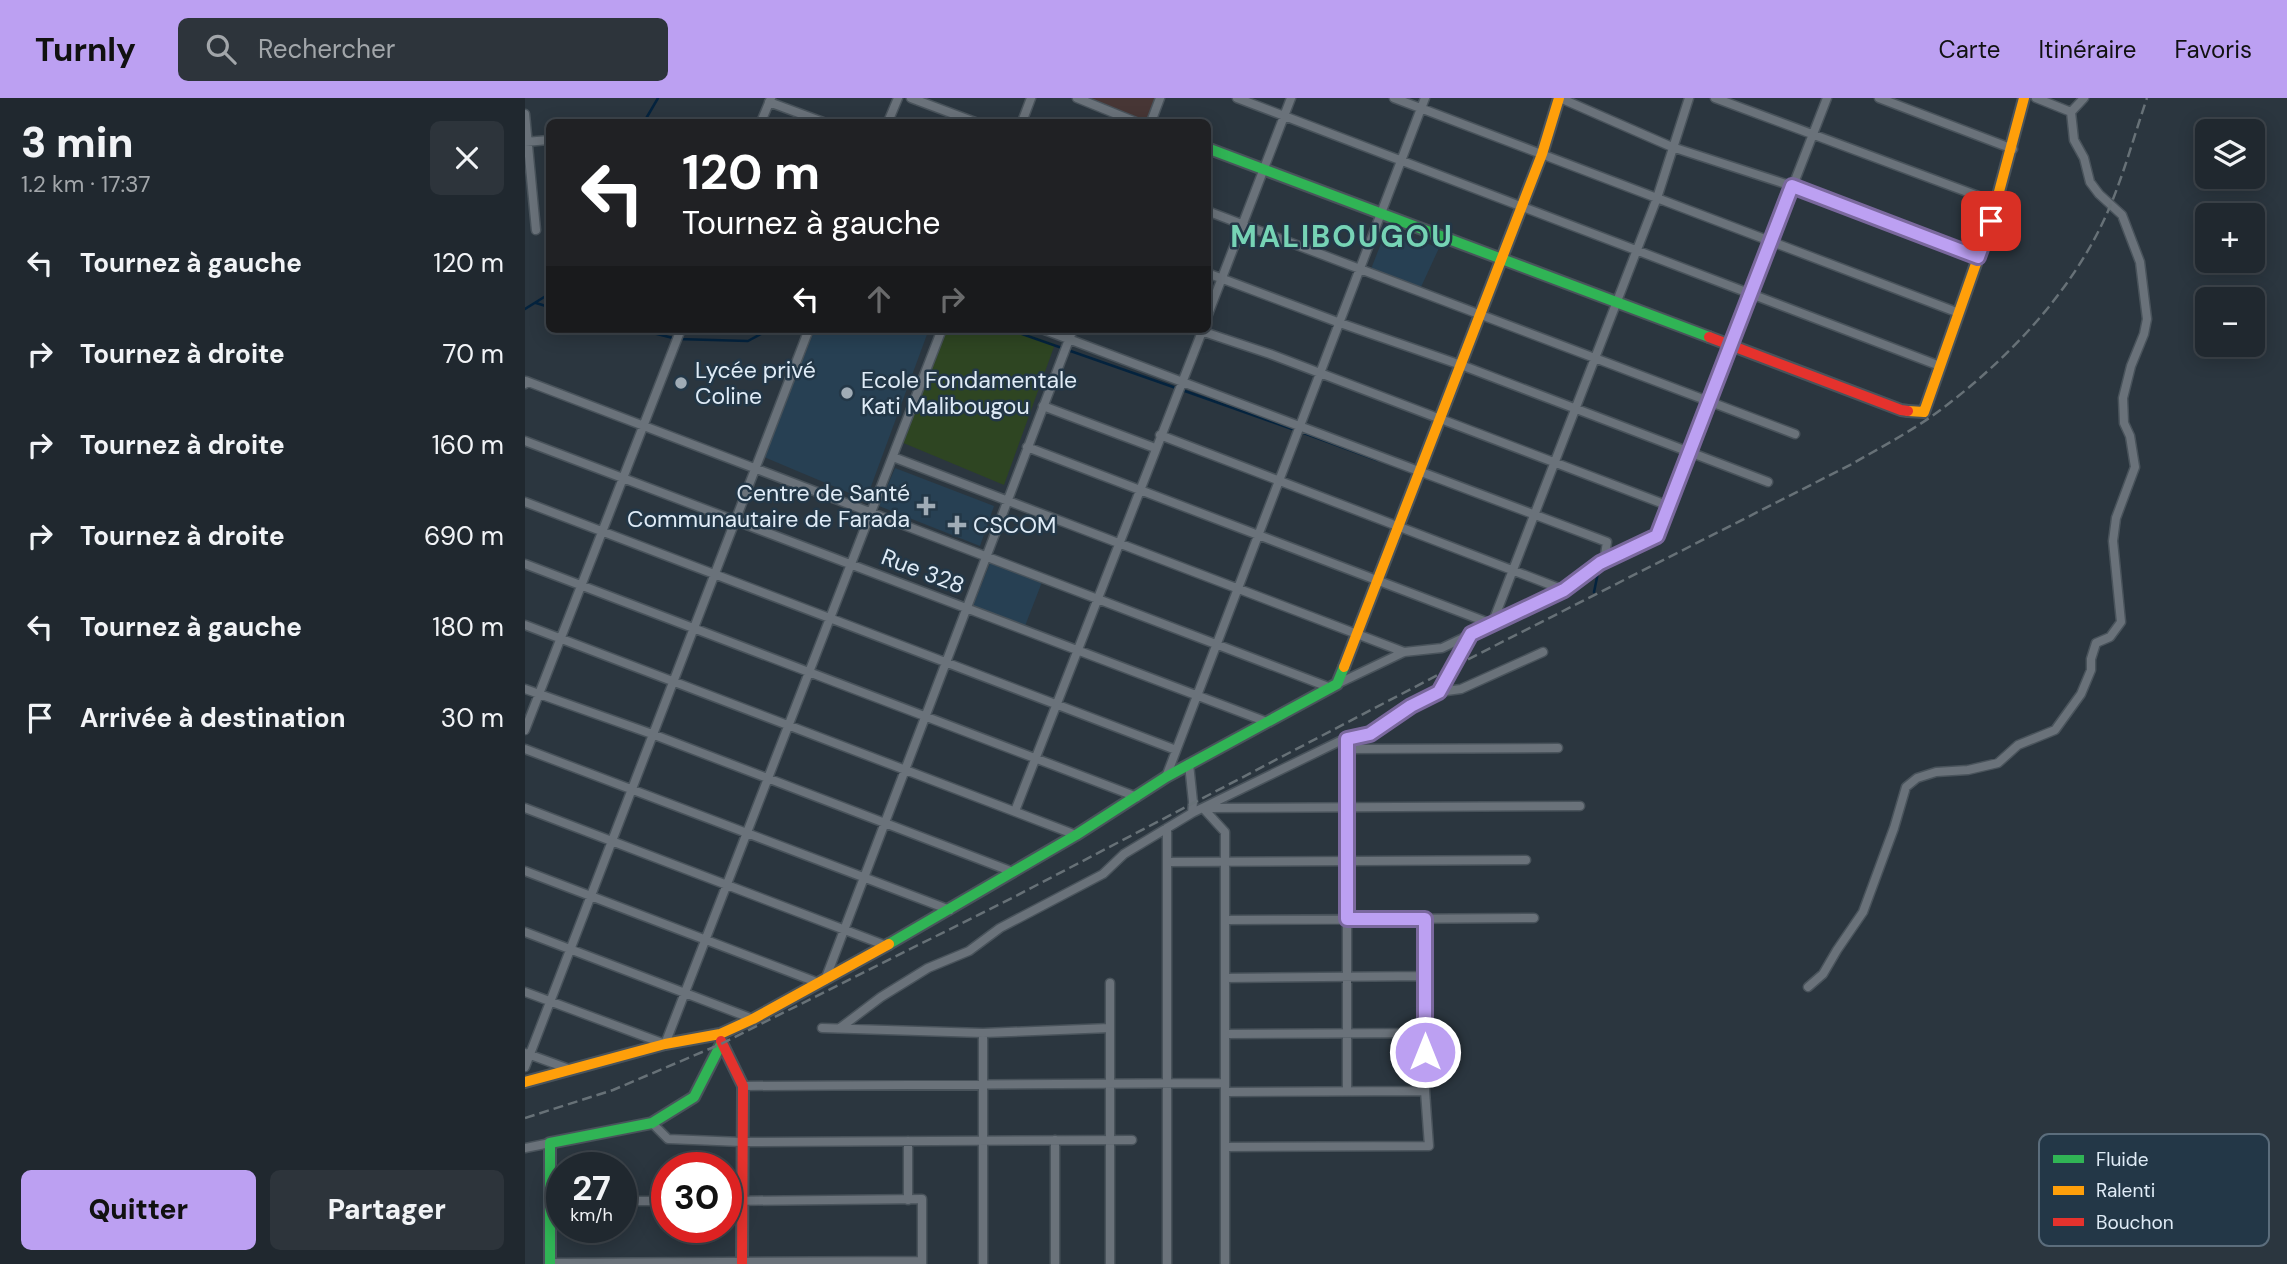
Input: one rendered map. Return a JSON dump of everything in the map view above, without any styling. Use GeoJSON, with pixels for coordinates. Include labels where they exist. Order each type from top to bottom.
{"type":"FeatureCollection","features":[{"type":"Feature","properties":{"kind":"street"},"geometry":{"type":"LineString","coordinates":[[889,119],[898,98]]}},
{"type":"Feature","properties":{"kind":"street"},"geometry":{"type":"LineString","coordinates":[[911,98],[967,119]]}},
{"type":"Feature","properties":{"kind":"street"},"geometry":{"type":"LineString","coordinates":[[1023,119],[1031,98]]}},
{"type":"Feature","properties":{"kind":"street"},"geometry":{"type":"LineString","coordinates":[[1077,98],[1129,119]]}},
{"type":"Feature","properties":{"kind":"street"},"geometry":{"type":"LineString","coordinates":[[1152,119],[1160,98]]}},
{"type":"Feature","properties":{"kind":"street"},"geometry":{"type":"LineString","coordinates":[[1237,98],[1940,366]]}},
{"type":"Feature","properties":{"kind":"street"},"geometry":{"type":"LineString","coordinates":[[1211,307],[1291,98]]}},
{"type":"Feature","properties":{"kind":"street"},"geometry":{"type":"LineString","coordinates":[[1394,98],[1959,313]]}},
{"type":"Feature","properties":{"kind":"street"},"geometry":{"type":"LineString","coordinates":[[1166,777],[1425,98]]}},
{"type":"Feature","properties":{"kind":"street"},"geometry":{"type":"LineString","coordinates":[[1334,686],[1357,634],[1481,314],[1542,154],[1560,98],[1672,147],[1792,186],[1978,257]]}},
{"type":"Feature","properties":{"kind":"street"},"geometry":{"type":"LineString","coordinates":[[1492,624],[1657,198],[1689,98]]}},
{"type":"Feature","properties":{"kind":"street"},"geometry":{"type":"LineString","coordinates":[[1714,98],[1997,203]]}},
{"type":"Feature","properties":{"kind":"street"},"geometry":{"type":"LineString","coordinates":[[525,1082],[666,1044],[721,1039],[950,910],[1076,835],[1166,777],[1334,686],[1404,652],[1443,648],[1564,590],[1604,561],[1657,536],[1826,98]]}},
{"type":"Feature","properties":{"kind":"street"},"geometry":{"type":"LineString","coordinates":[[1878,98],[2013,149]]}},
{"type":"Feature","properties":{"kind":"street"},"geometry":{"type":"LineString","coordinates":[[1211,149],[1901,410],[1924,412],[1997,203],[2024,98]]}},
{"type":"Feature","properties":{"kind":"street"},"geometry":{"type":"LineString","coordinates":[[2036,98],[2071,112]]}},
{"type":"Feature","properties":{"kind":"street"},"geometry":{"type":"LineString","coordinates":[[1808,987],[1823,974],[1863,912],[1894,828],[1906,786],[1917,778],[1936,772],[1968,770],[1998,764],[2018,746],[2055,730],[2081,694],[2091,670],[2096,643],[2110,637],[2121,622],[2113,541],[2116,518],[2135,467],[2130,436],[2124,424],[2123,398],[2147,319],[2140,262],[2122,215],[2099,194],[2091,182],[2084,158],[2074,140],[2071,112],[2084,98]]}},
{"type":"Feature","properties":{"kind":"street"},"geometry":{"type":"LineString","coordinates":[[762,119],[770,100],[816,119]]}},
{"type":"Feature","properties":{"kind":"street"},"geometry":{"type":"LineString","coordinates":[[525,114],[536,230]]}},
{"type":"Feature","properties":{"kind":"street"},"geometry":{"type":"LineString","coordinates":[[526,142],[546,140]]}},
{"type":"Feature","properties":{"kind":"street"},"geometry":{"type":"LineString","coordinates":[[1211,212],[1795,434]]}},
{"type":"Feature","properties":{"kind":"street"},"geometry":{"type":"LineString","coordinates":[[1211,274],[1461,365],[1767,482]]}},
{"type":"Feature","properties":{"kind":"street"},"geometry":{"type":"LineString","coordinates":[[525,730],[679,333]]}},
{"type":"Feature","properties":{"kind":"street"},"geometry":{"type":"LineString","coordinates":[[525,1067],[807,333]]}},
{"type":"Feature","properties":{"kind":"street"},"geometry":{"type":"LineString","coordinates":[[666,1044],[940,333]]}},
{"type":"Feature","properties":{"kind":"street"},"geometry":{"type":"LineString","coordinates":[[1053,333],[1607,542],[1604,561]]}},
{"type":"Feature","properties":{"kind":"street"},"geometry":{"type":"LineString","coordinates":[[822,982],[1071,333]]}},
{"type":"Feature","properties":{"kind":"street"},"geometry":{"type":"LineString","coordinates":[[1015,811],[1199,333]]}},
{"type":"Feature","properties":{"kind":"street"},"geometry":{"type":"LineString","coordinates":[[1208,333],[1669,506]]}},
{"type":"Feature","properties":{"kind":"street"},"geometry":{"type":"LineString","coordinates":[[525,384],[526,381],[1334,686]]}},
{"type":"Feature","properties":{"kind":"street"},"geometry":{"type":"LineString","coordinates":[[1044,406],[1155,448]]}},
{"type":"Feature","properties":{"kind":"street"},"geometry":{"type":"LineString","coordinates":[[1160,435],[1564,590]]}},
{"type":"Feature","properties":{"kind":"street","name":"Rue 328"},"geometry":{"type":"LineString","coordinates":[[525,442],[1268,722]]}},
{"type":"Feature","properties":{"kind":"street"},"geometry":{"type":"LineString","coordinates":[[1027,447],[1492,624]]}},
{"type":"Feature","properties":{"kind":"street"},"geometry":{"type":"LineString","coordinates":[[893,457],[1404,652]]}},
{"type":"Feature","properties":{"kind":"street"},"geometry":{"type":"LineString","coordinates":[[525,502],[1176,750]]}},
{"type":"Feature","properties":{"kind":"street"},"geometry":{"type":"LineString","coordinates":[[525,564],[1137,797]]}},
{"type":"Feature","properties":{"kind":"street"},"geometry":{"type":"LineString","coordinates":[[525,625],[1076,835]]}},
{"type":"Feature","properties":{"kind":"street"},"geometry":{"type":"LineString","coordinates":[[1439,692],[1471,634]]}},
{"type":"Feature","properties":{"kind":"street"},"geometry":{"type":"LineString","coordinates":[[840,1028],[881,997],[928,968],[968,951],[1000,928],[1103,874],[1124,854],[1192,813],[1347,739],[1370,734],[1411,706],[1439,692],[1461,689],[1543,652]]}},
{"type":"Feature","properties":{"kind":"street"},"geometry":{"type":"LineString","coordinates":[[525,689],[652,734],[1013,872]]}},
{"type":"Feature","properties":{"kind":"street"},"geometry":{"type":"LineString","coordinates":[[1347,739],[1347,1091]]}},
{"type":"Feature","properties":{"kind":"street"},"geometry":{"type":"LineString","coordinates":[[525,748],[950,910]]}},
{"type":"Feature","properties":{"kind":"street"},"geometry":{"type":"LineString","coordinates":[[1347,749],[1558,748]]}},
{"type":"Feature","properties":{"kind":"street"},"geometry":{"type":"LineString","coordinates":[[1189,764],[1192,813]]}},
{"type":"Feature","properties":{"kind":"street"},"geometry":{"type":"LineString","coordinates":[[1203,808],[1580,806]]}},
{"type":"Feature","properties":{"kind":"street"},"geometry":{"type":"LineString","coordinates":[[525,808],[887,946]]}},
{"type":"Feature","properties":{"kind":"street"},"geometry":{"type":"LineString","coordinates":[[1203,808],[1225,832],[1225,1264]]}},
{"type":"Feature","properties":{"kind":"street"},"geometry":{"type":"LineString","coordinates":[[1167,828],[1167,1264]]}},
{"type":"Feature","properties":{"kind":"street"},"geometry":{"type":"LineString","coordinates":[[1167,862],[1526,860]]}},
{"type":"Feature","properties":{"kind":"street"},"geometry":{"type":"LineString","coordinates":[[525,870],[822,982]]}},
{"type":"Feature","properties":{"kind":"street"},"geometry":{"type":"LineString","coordinates":[[1225,920],[1534,918]]}},
{"type":"Feature","properties":{"kind":"street"},"geometry":{"type":"LineString","coordinates":[[1225,1147],[1429,1146],[1425,1091],[1425,919]]}},
{"type":"Feature","properties":{"kind":"street"},"geometry":{"type":"LineString","coordinates":[[525,932],[753,1019]]}},
{"type":"Feature","properties":{"kind":"street"},"geometry":{"type":"LineString","coordinates":[[1225,978],[1426,976]]}},
{"type":"Feature","properties":{"kind":"street"},"geometry":{"type":"LineString","coordinates":[[1110,983],[1110,1264]]}},
{"type":"Feature","properties":{"kind":"street"},"geometry":{"type":"LineString","coordinates":[[525,992],[666,1044]]}},
{"type":"Feature","properties":{"kind":"street"},"geometry":{"type":"LineString","coordinates":[[822,1028],[983,1033],[1109,1028]]}},
{"type":"Feature","properties":{"kind":"street"},"geometry":{"type":"LineString","coordinates":[[983,1033],[983,1264]]}},
{"type":"Feature","properties":{"kind":"street"},"geometry":{"type":"LineString","coordinates":[[1225,1034],[1425,1033]]}},
{"type":"Feature","properties":{"kind":"street"},"geometry":{"type":"LineString","coordinates":[[721,1039],[743,1086],[742,1263]]}},
{"type":"Feature","properties":{"kind":"street"},"geometry":{"type":"LineString","coordinates":[[525,1148],[652,1123],[694,1097],[721,1039]]}},
{"type":"Feature","properties":{"kind":"street"},"geometry":{"type":"LineString","coordinates":[[528,1054],[569,1069]]}},
{"type":"Feature","properties":{"kind":"street"},"geometry":{"type":"LineString","coordinates":[[743,1086],[1167,1083],[1225,1088],[1425,1091]]}},
{"type":"Feature","properties":{"kind":"street"},"geometry":{"type":"LineString","coordinates":[[652,1123],[668,1139],[743,1142],[1132,1140]]}},
{"type":"Feature","properties":{"kind":"street"},"geometry":{"type":"LineString","coordinates":[[1055,1140],[1055,1264]]}},
{"type":"Feature","properties":{"kind":"street"},"geometry":{"type":"LineString","coordinates":[[908,1141],[908,1200]]}},
{"type":"Feature","properties":{"kind":"street"},"geometry":{"type":"LineString","coordinates":[[550,1143],[551,1152]]}},
{"type":"Feature","properties":{"kind":"street"},"geometry":{"type":"LineString","coordinates":[[552,1243],[550,1264],[922,1263],[922,1199],[743,1200]]}},
{"type":"Feature","properties":{"kind":"shaded area"},"geometry":{"type":"Polygon","coordinates":[[[1080,98],[1156,98],[1148,119],[1132,119],[1080,98]]]}},
{"type":"Feature","properties":{"kind":"shaded area"},"geometry":{"type":"Polygon","coordinates":[[[1387,228],[1439,248],[1421,287],[1371,269],[1387,228]]]}},
{"type":"Feature","properties":{"kind":"shaded area","name":"Ecole Fondamentale Kati Malibougou"},"geometry":{"type":"Polygon","coordinates":[[[813,333],[928,333],[866,500],[764,457],[813,333]]]}},
{"type":"Feature","properties":{"kind":"shaded area","name":"CSCOM"},"geometry":{"type":"Polygon","coordinates":[[[895,468],[994,506],[980,546],[879,506],[895,468]]]}},
{"type":"Feature","properties":{"kind":"shaded area"},"geometry":{"type":"Polygon","coordinates":[[[990,563],[1042,582],[1025,626],[973,606],[990,563]]]}},
{"type":"Feature","properties":{"kind":"green space"},"geometry":{"type":"Polygon","coordinates":[[[944,333],[1023,333],[1055,344],[1004,485],[901,442],[944,333]]]}},
{"type":"Feature","properties":{"kind":"waterway"},"geometry":{"type":"LineString","coordinates":[[646,119],[658,98]]}},
{"type":"Feature","properties":{"kind":"waterway"},"geometry":{"type":"LineString","coordinates":[[525,309],[546,296]]}},
{"type":"Feature","properties":{"kind":"waterway"},"geometry":{"type":"LineString","coordinates":[[536,303],[546,306]]}},
{"type":"Feature","properties":{"kind":"waterway"},"geometry":{"type":"LineString","coordinates":[[653,333],[677,339],[748,341],[763,333]]}},
{"type":"Feature","properties":{"kind":"waterway"},"geometry":{"type":"LineString","coordinates":[[1019,333],[1176,388]]}},
{"type":"Feature","properties":{"kind":"waterway"},"geometry":{"type":"LineString","coordinates":[[1182,390],[1295,430]]}},
{"type":"Feature","properties":{"kind":"waterway"},"geometry":{"type":"LineString","coordinates":[[1301,432],[1377,460]]}},
{"type":"Feature","properties":{"kind":"waterway"},"geometry":{"type":"LineString","coordinates":[[1594,592],[1599,568]]}},
{"type":"Feature","properties":{"kind":"railway"},"geometry":{"type":"LineString","coordinates":[[525,1118],[613,1090],[721,1044],[1014,897],[1453,667],[1852,464],[1918,425],[1965,390],[2016,344],[2039,319],[2080,264],[2111,204],[2147,98]]}},
{"type":"Feature","properties":{"kind":"traffic: fast"},"geometry":{"type":"LineString","coordinates":[[1211,150],[1709,337]]}},
{"type":"Feature","properties":{"kind":"traffic: fast"},"geometry":{"type":"LineString","coordinates":[[889,944],[1076,835],[1166,777],[1337,684],[1344,667]]}},
{"type":"Feature","properties":{"kind":"traffic: fast"},"geometry":{"type":"LineString","coordinates":[[550,1264],[550,1143],[652,1123],[694,1097],[721,1044]]}},
{"type":"Feature","properties":{"kind":"traffic: slow"},"geometry":{"type":"LineString","coordinates":[[1344,667],[1542,154],[1559,98]]}},
{"type":"Feature","properties":{"kind":"traffic: slow"},"geometry":{"type":"LineString","coordinates":[[1908,411],[1924,412],[1992,218],[2024,98]]}},
{"type":"Feature","properties":{"kind":"traffic: slow"},"geometry":{"type":"LineString","coordinates":[[525,1082],[665,1044],[720,1034],[753,1019],[889,944]]}},
{"type":"Feature","properties":{"kind":"traffic: jam"},"geometry":{"type":"LineString","coordinates":[[1709,337],[1908,411]]}},
{"type":"Feature","properties":{"kind":"traffic: jam"},"geometry":{"type":"LineString","coordinates":[[721,1041],[743,1086],[742,1264]]}},
{"type":"Feature","properties":{"kind":"place","name":"Lycée privé Coline"},"geometry":{"type":"Point","coordinates":[681,383]}},
{"type":"Feature","properties":{"kind":"place","name":"Ecole Fondamentale Kati Malibougou"},"geometry":{"type":"Point","coordinates":[847,393]}},
{"type":"Feature","properties":{"kind":"place","name":"Centre de Santé Communautaire de Farada"},"geometry":{"type":"Point","coordinates":[926,506]}},
{"type":"Feature","properties":{"kind":"place","name":"CSCOM"},"geometry":{"type":"Point","coordinates":[957,525]}},
{"type":"Feature","properties":{"kind":"district","name":"MALIBOUGOU"},"geometry":{"type":"Point","coordinates":[1342,236]}},
{"type":"Feature","properties":{"kind":"route"},"geometry":{"type":"LineString","coordinates":[[1425,1052],[1425,919],[1347,919],[1347,739],[1370,734],[1411,706],[1439,692],[1471,634],[1564,590],[1600,563],[1657,536],[1792,186],[1978,257],[1991,221]]}}]}
